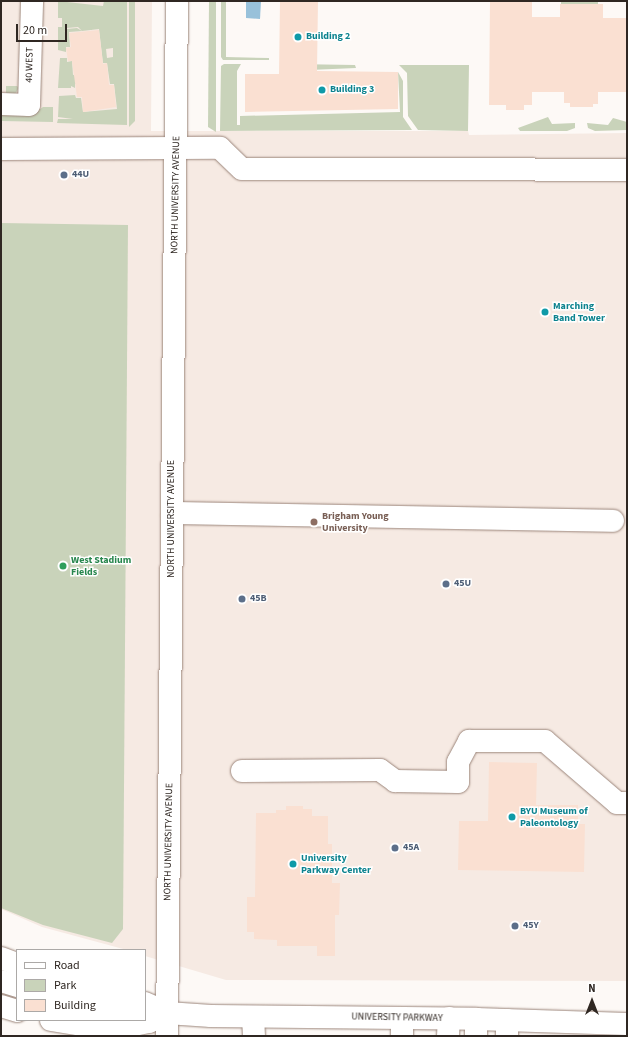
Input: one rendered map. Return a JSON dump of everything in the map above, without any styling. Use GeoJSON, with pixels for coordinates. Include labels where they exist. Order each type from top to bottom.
{"type":"FeatureCollection","features":[{"type":"Feature","properties":{"kind":"main road","name":"40 WEST"},"geometry":{"type":"LineString","coordinates":[[1,104],[29,105],[32,1]]}},
{"type":"Feature","properties":{"kind":"main road","name":"NORTH UNIVERSITY AVENUE"},"geometry":{"type":"LineString","coordinates":[[167,1036],[177,148],[177,1]]}},
{"type":"Feature","properties":{"kind":"main road"},"geometry":{"type":"LineString","coordinates":[[1,149],[220,148],[242,169],[627,170]]}},
{"type":"Feature","properties":{"kind":"main road"},"geometry":{"type":"LineString","coordinates":[[172,513],[613,521]]}},
{"type":"Feature","properties":{"kind":"main road"},"geometry":{"type":"LineString","coordinates":[[242,771],[380,770],[395,781],[458,782],[458,762],[470,741],[545,741],[617,803],[627,803]]}},
{"type":"Feature","properties":{"kind":"main road"},"geometry":{"type":"LineString","coordinates":[[1,958],[16,964]]}},
{"type":"Feature","properties":{"kind":"main road"},"geometry":{"type":"LineString","coordinates":[[1,981],[16,986]]}},
{"type":"Feature","properties":{"kind":"main road","name":"UNIVERSITY PARKWAY"},"geometry":{"type":"LineString","coordinates":[[146,1002],[167,1013],[253,1026],[449,1027],[589,1030],[627,1024]]}},
{"type":"Feature","properties":{"kind":"main road"},"geometry":{"type":"LineString","coordinates":[[1,1006],[16,1011]]}},
{"type":"Feature","properties":{"kind":"main road"},"geometry":{"type":"LineString","coordinates":[[146,1011],[167,1013]]}},
{"type":"Feature","properties":{"kind":"main road","name":"UNIVERSITY PARKWAY"},"geometry":{"type":"LineString","coordinates":[[57,1021],[101,1028],[120,1028],[149,1022],[167,1013]]}},
{"type":"Feature","properties":{"kind":"shaded area","name":"Brigham Young University"},"geometry":{"type":"Polygon","coordinates":[[[1,1],[152,1],[151,131],[468,131],[469,135],[627,133],[627,981],[226,980],[146,956],[146,949],[123,949],[42,927],[1,909],[1,1]]]}},
{"type":"Feature","properties":{"kind":"green space"},"geometry":{"type":"Polygon","coordinates":[[[58,1],[103,6],[104,1],[127,1],[127,125],[57,123],[58,119],[73,119],[58,117],[59,96],[75,95],[76,98],[81,98],[83,112],[117,109],[114,84],[110,84],[107,63],[103,63],[99,29],[82,31],[69,32],[70,47],[66,47],[66,52],[58,50],[58,27],[62,27],[62,18],[58,18],[58,1]],[[78,27],[67,28],[64,32],[67,29],[77,28],[82,31],[78,27]],[[113,48],[106,49],[107,58],[113,57],[113,48]]]}},
{"type":"Feature","properties":{"kind":"green space"},"geometry":{"type":"Polygon","coordinates":[[[129,1],[135,1],[135,121],[129,127],[129,1]]]}},
{"type":"Feature","properties":{"kind":"green space"},"geometry":{"type":"Polygon","coordinates":[[[209,1],[216,1],[216,132],[208,127],[209,1]]]}},
{"type":"Feature","properties":{"kind":"green space"},"geometry":{"type":"Polygon","coordinates":[[[221,1],[226,1],[226,57],[269,58],[269,60],[223,60],[221,57],[221,1]]]}},
{"type":"Feature","properties":{"kind":"green space"},"geometry":{"type":"Polygon","coordinates":[[[561,1],[598,1],[598,4],[561,4],[561,1]]]}},
{"type":"Feature","properties":{"kind":"green space"},"geometry":{"type":"Polygon","coordinates":[[[60,58],[67,58],[67,62],[72,61],[73,75],[78,74],[79,83],[75,84],[75,88],[71,86],[71,88],[58,88],[60,58]]]}},
{"type":"Feature","properties":{"kind":"green space"},"geometry":{"type":"Polygon","coordinates":[[[224,64],[241,64],[237,71],[237,125],[240,125],[240,116],[400,112],[398,72],[403,81],[403,117],[412,130],[220,131],[221,66],[224,64]]]}},
{"type":"Feature","properties":{"kind":"green space"},"geometry":{"type":"Polygon","coordinates":[[[293,64],[355,65],[356,68],[286,71],[293,64]]]}},
{"type":"Feature","properties":{"kind":"green space"},"geometry":{"type":"Polygon","coordinates":[[[399,65],[469,65],[468,131],[418,130],[408,116],[407,73],[399,65]]]}},
{"type":"Feature","properties":{"kind":"green space"},"geometry":{"type":"Polygon","coordinates":[[[6,86],[17,86],[19,88],[15,94],[6,97],[6,86]]]}},
{"type":"Feature","properties":{"kind":"green space"},"geometry":{"type":"Polygon","coordinates":[[[43,107],[53,107],[53,122],[1,121],[1,115],[32,115],[43,107]]]}},
{"type":"Feature","properties":{"kind":"green space"},"geometry":{"type":"Polygon","coordinates":[[[548,117],[552,124],[575,123],[575,128],[567,131],[520,131],[518,128],[548,117]]]}},
{"type":"Feature","properties":{"kind":"green space"},"geometry":{"type":"Polygon","coordinates":[[[613,118],[627,122],[627,130],[595,131],[588,128],[587,123],[608,125],[613,118]]]}},
{"type":"Feature","properties":{"kind":"green space","name":"West Stadium Fields"},"geometry":{"type":"Polygon","coordinates":[[[1,223],[128,225],[123,929],[112,943],[43,925],[1,908],[1,223]]]}},
{"type":"Feature","properties":{"kind":"water"},"geometry":{"type":"Polygon","coordinates":[[[246,1],[261,1],[260,19],[246,18],[246,1]]]}},
{"type":"Feature","properties":{"kind":"building","name":"Building 3"},"geometry":{"type":"Polygon","coordinates":[[[280,1],[318,1],[317,71],[398,72],[398,109],[245,112],[245,74],[279,74],[280,1]]]}},
{"type":"Feature","properties":{"kind":"building"},"geometry":{"type":"Polygon","coordinates":[[[490,1],[532,1],[532,17],[560,17],[560,4],[603,4],[603,18],[627,18],[627,92],[598,92],[598,104],[593,104],[593,107],[570,107],[570,103],[564,103],[564,92],[532,92],[532,105],[524,105],[524,110],[506,110],[506,105],[489,105],[490,1]]]}},
{"type":"Feature","properties":{"kind":"building"},"geometry":{"type":"Polygon","coordinates":[[[99,30],[103,64],[107,63],[109,85],[114,85],[116,107],[83,112],[82,97],[77,97],[72,61],[68,61],[66,48],[71,47],[69,33],[99,30]]]}},
{"type":"Feature","properties":{"kind":"building","name":"BYU Museum of Paleontology"},"geometry":{"type":"Polygon","coordinates":[[[489,762],[537,763],[536,805],[578,805],[578,824],[585,824],[584,872],[458,870],[459,821],[488,821],[489,762]]]}},
{"type":"Feature","properties":{"kind":"building","name":"University Parkway Center"},"geometry":{"type":"Polygon","coordinates":[[[286,806],[303,806],[303,809],[312,809],[312,816],[328,816],[328,844],[332,844],[332,883],[340,883],[339,915],[335,915],[335,956],[317,956],[317,946],[277,946],[277,940],[254,939],[254,932],[247,932],[247,897],[255,897],[256,813],[276,813],[276,810],[286,810],[286,806]]]}},
{"type":"Feature","properties":{"kind":"place","name":"Building 2"},"geometry":{"type":"Point","coordinates":[298,37]}},
{"type":"Feature","properties":{"kind":"place","name":"Building 3"},"geometry":{"type":"Point","coordinates":[322,90]}},
{"type":"Feature","properties":{"kind":"place","name":"44U"},"geometry":{"type":"Point","coordinates":[64,175]}},
{"type":"Feature","properties":{"kind":"place","name":"Marching Band Tower"},"geometry":{"type":"Point","coordinates":[545,312]}},
{"type":"Feature","properties":{"kind":"place","name":"Brigham Young University"},"geometry":{"type":"Point","coordinates":[314,522]}},
{"type":"Feature","properties":{"kind":"place","name":"West Stadium Fields"},"geometry":{"type":"Point","coordinates":[63,566]}},
{"type":"Feature","properties":{"kind":"place","name":"45U"},"geometry":{"type":"Point","coordinates":[446,584]}},
{"type":"Feature","properties":{"kind":"place","name":"45B"},"geometry":{"type":"Point","coordinates":[242,599]}},
{"type":"Feature","properties":{"kind":"place","name":"BYU Museum of Paleontology"},"geometry":{"type":"Point","coordinates":[512,817]}},
{"type":"Feature","properties":{"kind":"place","name":"45A"},"geometry":{"type":"Point","coordinates":[395,848]}},
{"type":"Feature","properties":{"kind":"place","name":"University Parkway Center"},"geometry":{"type":"Point","coordinates":[293,864]}},
{"type":"Feature","properties":{"kind":"place","name":"45Y"},"geometry":{"type":"Point","coordinates":[515,926]}}]}
